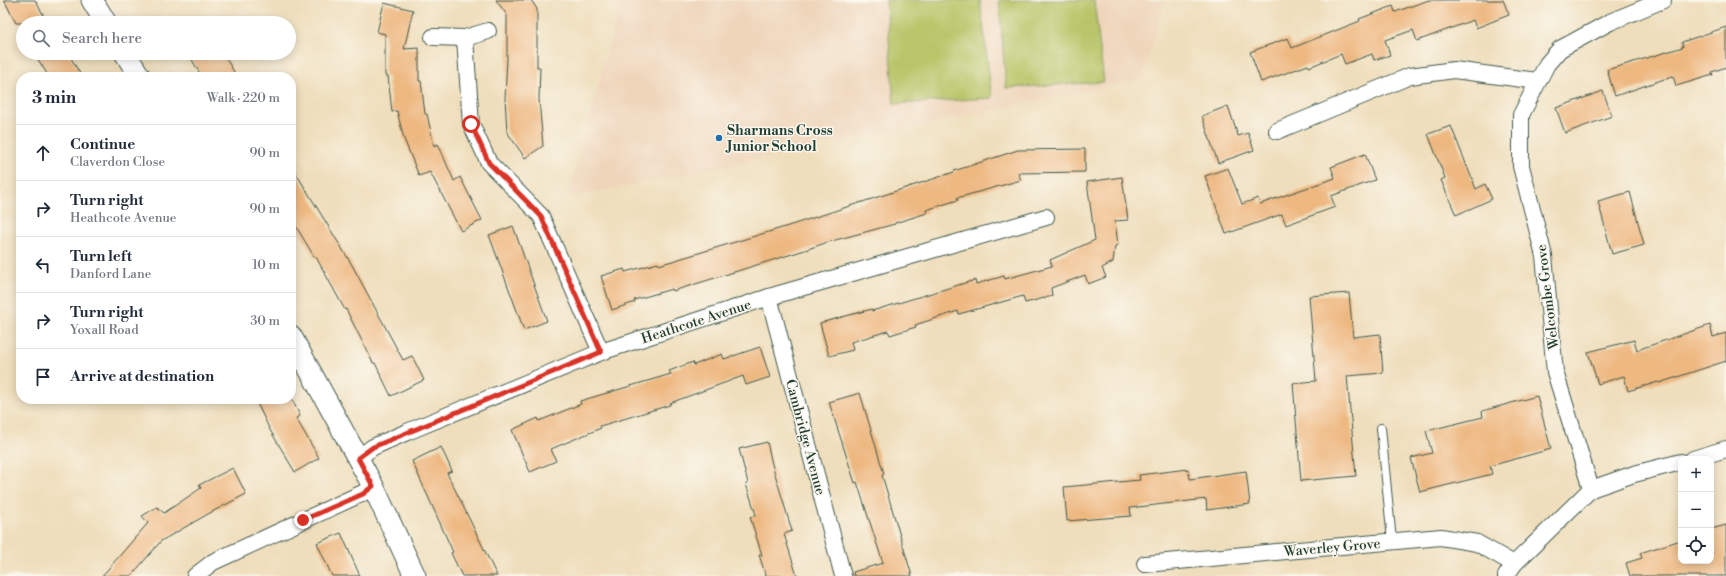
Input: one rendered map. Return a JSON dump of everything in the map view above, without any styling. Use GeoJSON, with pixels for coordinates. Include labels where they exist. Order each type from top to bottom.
{"type":"FeatureCollection","features":[{"type":"Feature","properties":{"kind":"street"},"geometry":{"type":"LineString","coordinates":[[92,0],[102,16]]}},
{"type":"Feature","properties":{"kind":"street","name":"Welcombe Grove"},"geometry":{"type":"LineString","coordinates":[[1591,489],[1555,372],[1544,256],[1522,166],[1521,115],[1547,64],[1560,49],[1610,22],[1663,0]]}},
{"type":"Feature","properties":{"kind":"street"},"geometry":{"type":"LineString","coordinates":[[433,37],[465,38],[488,31]]}},
{"type":"Feature","properties":{"kind":"street"},"geometry":{"type":"LineString","coordinates":[[465,38],[471,124],[489,163],[541,216],[601,352]]}},
{"type":"Feature","properties":{"kind":"street"},"geometry":{"type":"LineString","coordinates":[[129,60],[137,72]]}},
{"type":"Feature","properties":{"kind":"street"},"geometry":{"type":"LineString","coordinates":[[1277,131],[1410,76],[1454,70],[1537,81]]}},
{"type":"Feature","properties":{"kind":"street","name":"Heathcote Avenue"},"geometry":{"type":"LineString","coordinates":[[358,458],[373,447],[407,432],[601,352],[769,298],[1046,216]]}},
{"type":"Feature","properties":{"kind":"street","name":"Cambridge Avenue"},"geometry":{"type":"LineString","coordinates":[[769,298],[844,576]]}},
{"type":"Feature","properties":{"kind":"street"},"geometry":{"type":"LineString","coordinates":[[296,345],[373,486],[415,576]]}},
{"type":"Feature","properties":{"kind":"street"},"geometry":{"type":"LineString","coordinates":[[1704,456],[1726,450]]}},
{"type":"Feature","properties":{"kind":"street"},"geometry":{"type":"LineString","coordinates":[[1510,570],[1591,489],[1634,474],[1678,463]]}},
{"type":"Feature","properties":{"kind":"street"},"geometry":{"type":"LineString","coordinates":[[195,576],[213,562],[363,494],[373,486]]}},
{"type":"Feature","properties":{"kind":"street","name":"Waverley Grove"},"geometry":{"type":"LineString","coordinates":[[1145,564],[1441,537],[1477,543],[1510,570]]}},
{"type":"Feature","properties":{"kind":"lane"},"geometry":{"type":"LineString","coordinates":[[1381,428],[1392,541]]}},
{"type":"Feature","properties":{"kind":"shaded area","name":"Sharmans Cross Junior School"},"geometry":{"type":"Polygon","coordinates":[[[621,0],[1165,0],[1142,79],[568,198],[621,0]]]}},
{"type":"Feature","properties":{"kind":"green space"},"geometry":{"type":"Polygon","coordinates":[[[886,0],[980,0],[992,98],[894,104],[886,0]]]}},
{"type":"Feature","properties":{"kind":"green space"},"geometry":{"type":"Polygon","coordinates":[[[999,0],[1094,0],[1104,82],[1006,88],[999,0]]]}},
{"type":"Feature","properties":{"kind":"building"},"geometry":{"type":"Polygon","coordinates":[[[4,0],[35,0],[44,16],[16,16],[16,23],[4,0]]]}},
{"type":"Feature","properties":{"kind":"building"},"geometry":{"type":"Polygon","coordinates":[[[496,0],[531,0],[537,9],[537,67],[540,67],[539,99],[543,146],[525,158],[507,132],[505,98],[507,15],[496,0]]]}},
{"type":"Feature","properties":{"kind":"building"},"geometry":{"type":"Polygon","coordinates":[[[1429,0],[1503,0],[1509,15],[1476,28],[1473,20],[1417,41],[1413,30],[1385,40],[1390,55],[1374,60],[1372,54],[1345,64],[1341,54],[1309,67],[1308,65],[1261,82],[1250,52],[1288,38],[1292,48],[1393,6],[1395,12],[1429,0]]]}},
{"type":"Feature","properties":{"kind":"building"},"geometry":{"type":"Polygon","coordinates":[[[384,3],[413,10],[404,49],[419,48],[419,81],[421,81],[425,114],[427,114],[434,146],[438,144],[454,181],[460,177],[482,220],[461,231],[430,172],[419,176],[404,139],[397,111],[392,112],[388,76],[385,76],[385,34],[377,32],[384,3]]]}},
{"type":"Feature","properties":{"kind":"building"},"geometry":{"type":"Polygon","coordinates":[[[1726,27],[1726,67],[1712,72],[1713,75],[1676,86],[1673,76],[1615,96],[1607,70],[1683,47],[1682,42],[1726,27]]]}},
{"type":"Feature","properties":{"kind":"building"},"geometry":{"type":"Polygon","coordinates":[[[38,60],[72,60],[79,72],[46,72],[38,60]]]}},
{"type":"Feature","properties":{"kind":"building"},"geometry":{"type":"Polygon","coordinates":[[[192,60],[227,60],[234,72],[199,72],[192,60]]]}},
{"type":"Feature","properties":{"kind":"building"},"geometry":{"type":"Polygon","coordinates":[[[1603,91],[1612,116],[1565,133],[1556,108],[1603,91]]]}},
{"type":"Feature","properties":{"kind":"building"},"geometry":{"type":"Polygon","coordinates":[[[1228,106],[1238,136],[1248,133],[1254,150],[1218,163],[1202,116],[1228,106]]]}},
{"type":"Feature","properties":{"kind":"building"},"geometry":{"type":"Polygon","coordinates":[[[1451,126],[1476,189],[1485,184],[1492,199],[1456,215],[1441,180],[1445,178],[1428,134],[1451,126]]]}},
{"type":"Feature","properties":{"kind":"building"},"geometry":{"type":"Polygon","coordinates":[[[1085,149],[1085,172],[1018,173],[1021,180],[957,198],[958,200],[926,210],[927,213],[895,224],[828,242],[673,291],[672,289],[634,300],[635,302],[612,310],[601,276],[624,269],[625,272],[658,263],[659,265],[785,227],[1018,150],[1085,149]]]}},
{"type":"Feature","properties":{"kind":"building"},"geometry":{"type":"Polygon","coordinates":[[[1365,154],[1375,180],[1331,196],[1335,207],[1286,225],[1282,214],[1226,234],[1205,176],[1228,168],[1242,204],[1258,198],[1260,204],[1335,178],[1331,167],[1365,154]]]}},
{"type":"Feature","properties":{"kind":"building"},"geometry":{"type":"Polygon","coordinates":[[[296,173],[352,265],[403,360],[412,356],[424,380],[391,396],[346,309],[345,310],[316,257],[315,258],[296,226],[296,173]]]}},
{"type":"Feature","properties":{"kind":"building"},"geometry":{"type":"Polygon","coordinates":[[[1122,177],[1128,220],[1115,221],[1118,245],[1115,246],[1113,262],[1102,268],[1106,277],[1088,284],[1085,275],[1051,288],[1052,296],[1025,303],[1023,296],[959,314],[958,311],[890,335],[888,331],[851,342],[853,350],[829,356],[820,323],[872,309],[872,311],[975,280],[976,284],[1004,276],[1005,279],[1052,266],[1050,260],[1095,240],[1087,182],[1122,177]]]}},
{"type":"Feature","properties":{"kind":"building"},"geometry":{"type":"Polygon","coordinates":[[[1630,192],[1644,245],[1612,254],[1598,201],[1630,192]]]}},
{"type":"Feature","properties":{"kind":"building"},"geometry":{"type":"Polygon","coordinates":[[[513,226],[547,321],[524,330],[489,235],[513,226]]]}},
{"type":"Feature","properties":{"kind":"building"},"geometry":{"type":"Polygon","coordinates":[[[1349,293],[1353,337],[1380,334],[1383,373],[1347,376],[1356,476],[1301,481],[1293,383],[1316,381],[1309,296],[1349,293]]]}},
{"type":"Feature","properties":{"kind":"building"},"geometry":{"type":"Polygon","coordinates":[[[1710,325],[1713,337],[1726,333],[1726,361],[1659,383],[1658,382],[1628,391],[1624,376],[1598,384],[1588,352],[1634,340],[1637,350],[1710,325]]]}},
{"type":"Feature","properties":{"kind":"building"},"geometry":{"type":"Polygon","coordinates":[[[760,347],[770,377],[746,385],[743,376],[670,403],[670,405],[600,426],[601,428],[551,449],[556,461],[530,472],[512,430],[538,418],[539,421],[581,404],[580,401],[671,374],[669,371],[693,362],[694,365],[722,354],[724,359],[760,347]]]}},
{"type":"Feature","properties":{"kind":"building"},"geometry":{"type":"Polygon","coordinates":[[[860,393],[884,474],[882,475],[912,576],[854,576],[853,572],[883,563],[829,402],[860,393]]]}},
{"type":"Feature","properties":{"kind":"building"},"geometry":{"type":"Polygon","coordinates":[[[1537,396],[1551,449],[1490,466],[1492,474],[1420,492],[1411,458],[1432,453],[1426,431],[1483,417],[1482,411],[1537,396]]]}},
{"type":"Feature","properties":{"kind":"building"},"geometry":{"type":"Polygon","coordinates":[[[257,404],[294,404],[300,416],[296,418],[319,458],[295,472],[270,430],[257,404]]]}},
{"type":"Feature","properties":{"kind":"building"},"geometry":{"type":"Polygon","coordinates":[[[767,442],[792,531],[784,534],[797,576],[766,576],[759,555],[762,555],[750,517],[756,515],[746,484],[748,483],[739,449],[767,442]]]}},
{"type":"Feature","properties":{"kind":"building"},"geometry":{"type":"Polygon","coordinates":[[[441,447],[452,471],[447,473],[497,576],[462,576],[451,553],[453,552],[412,461],[441,447]]]}},
{"type":"Feature","properties":{"kind":"building"},"geometry":{"type":"Polygon","coordinates":[[[233,468],[246,494],[161,541],[131,576],[102,576],[148,523],[142,516],[157,507],[164,513],[201,488],[199,485],[233,468]]]}},
{"type":"Feature","properties":{"kind":"building"},"geometry":{"type":"Polygon","coordinates":[[[1188,469],[1190,479],[1246,471],[1250,504],[1207,510],[1206,499],[1130,508],[1131,516],[1067,521],[1064,487],[1140,480],[1139,475],[1188,469]]]}},
{"type":"Feature","properties":{"kind":"building"},"geometry":{"type":"Polygon","coordinates":[[[1726,525],[1726,576],[1630,576],[1626,563],[1642,558],[1640,553],[1678,541],[1678,564],[1714,564],[1714,528],[1726,525]]]}},
{"type":"Feature","properties":{"kind":"building"},"geometry":{"type":"Polygon","coordinates":[[[341,533],[360,576],[332,576],[317,543],[341,533]]]}},
{"type":"Feature","properties":{"kind":"place","name":"Sharmans Cross Junior School"},"geometry":{"type":"Point","coordinates":[719,138]}},
{"type":"Feature","properties":{"kind":"route"},"geometry":{"type":"LineString","coordinates":[[303,520],[363,494],[373,486],[358,458],[373,447],[601,352],[541,216],[489,163],[471,124]]}}]}
